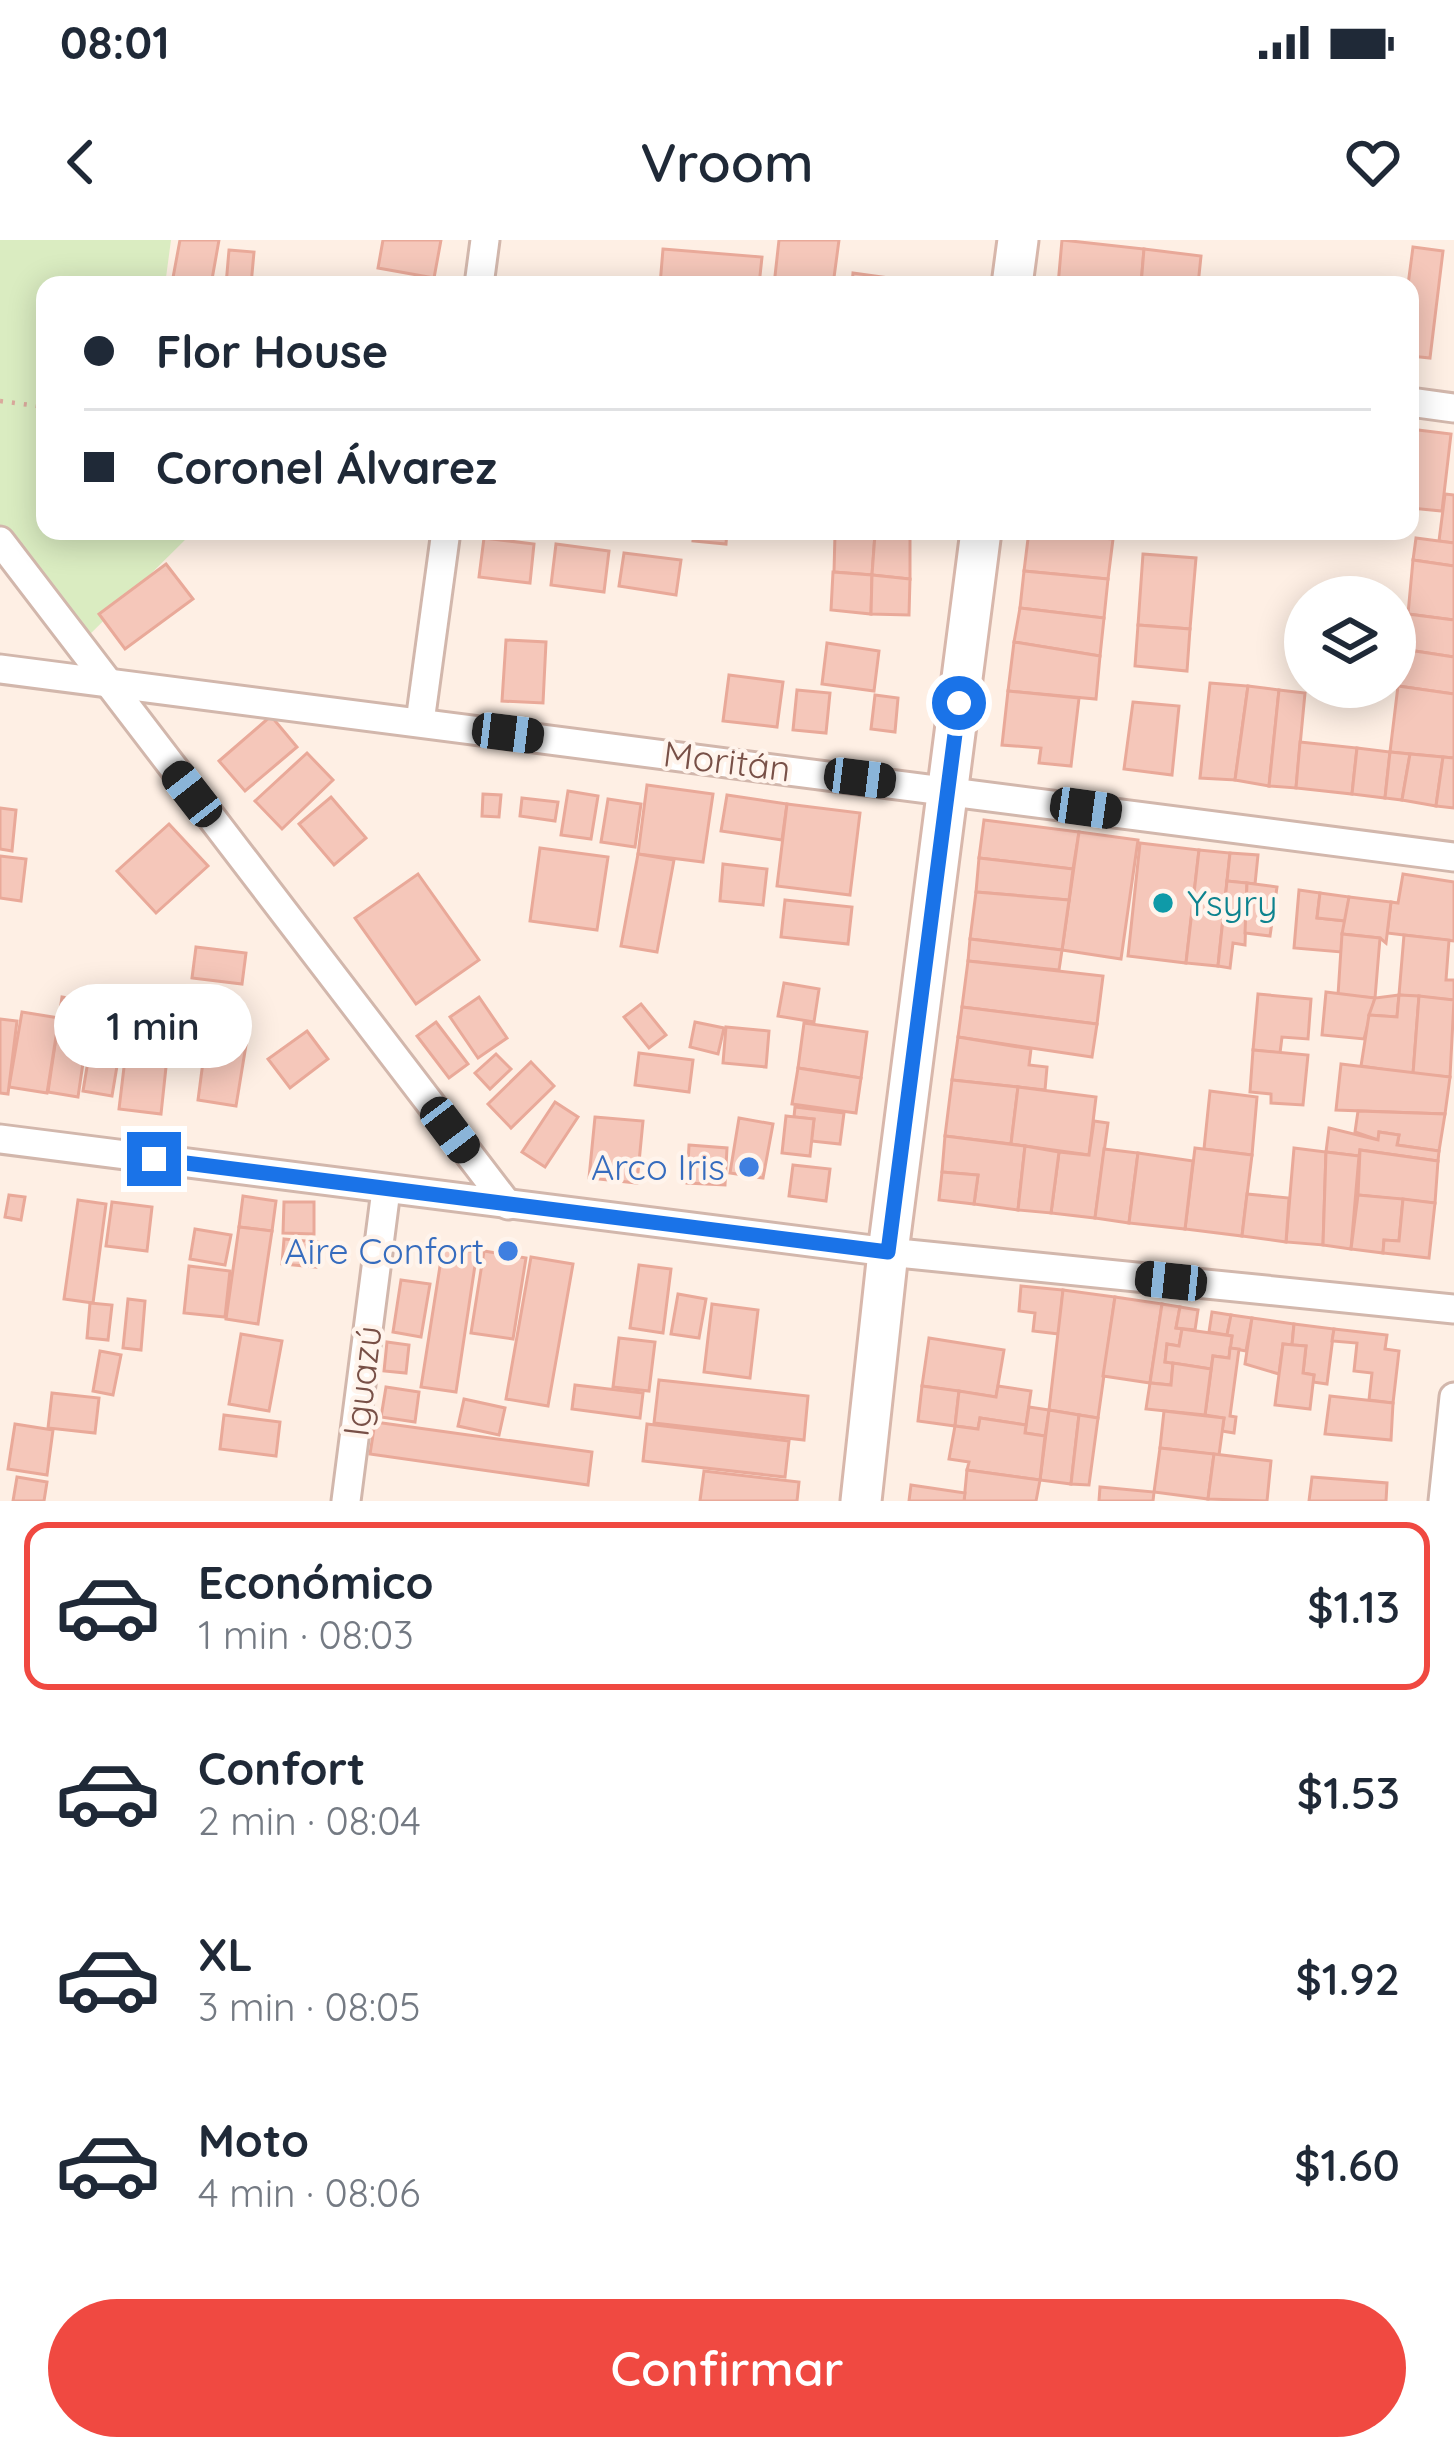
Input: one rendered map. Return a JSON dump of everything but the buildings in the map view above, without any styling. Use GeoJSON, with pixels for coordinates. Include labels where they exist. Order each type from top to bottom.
{"type":"FeatureCollection","features":[{"type":"Feature","properties":{"kind":"main road"},"geometry":{"type":"LineString","coordinates":[[1013,276],[1018,240]]}},
{"type":"Feature","properties":{"kind":"main road"},"geometry":{"type":"LineString","coordinates":[[861,1501],[888,1252],[980,540]]}},
{"type":"Feature","properties":{"kind":"street"},"geometry":{"type":"LineString","coordinates":[[480,276],[485,240]]}},
{"type":"Feature","properties":{"kind":"street"},"geometry":{"type":"LineString","coordinates":[[1419,403],[1454,408]]}},
{"type":"Feature","properties":{"kind":"street"},"geometry":{"type":"LineString","coordinates":[[420,722],[445,540]]}},
{"type":"Feature","properties":{"kind":"street"},"geometry":{"type":"LineString","coordinates":[[0,541],[508,1205]]}},
{"type":"Feature","properties":{"kind":"street","name":"Moritán"},"geometry":{"type":"LineString","coordinates":[[0,669],[1454,857]]}},
{"type":"Feature","properties":{"kind":"street"},"geometry":{"type":"LineString","coordinates":[[0,1139],[888,1252],[1454,1309]]}},
{"type":"Feature","properties":{"kind":"street","name":"Iguazú"},"geometry":{"type":"LineString","coordinates":[[346,1501],[386,1190]]}},
{"type":"Feature","properties":{"kind":"street"},"geometry":{"type":"LineString","coordinates":[[1443,1501],[1454,1396]]}},
{"type":"Feature","properties":{"kind":"path"},"geometry":{"type":"LineString","coordinates":[[0,401],[36,406]]}},
{"type":"Feature","properties":{"kind":"green space"},"geometry":{"type":"Polygon","coordinates":[[[0,240],[171,240],[166,276],[36,276],[36,540],[185,540],[75,649],[0,556],[0,240]]]}},
{"type":"Feature","properties":{"kind":"place","name":"Ysyry"},"geometry":{"type":"Point","coordinates":[1163,903]}},
{"type":"Feature","properties":{"kind":"place","name":"Arco Iris"},"geometry":{"type":"Point","coordinates":[749,1167]}},
{"type":"Feature","properties":{"kind":"place","name":"Aire Confort"},"geometry":{"type":"Point","coordinates":[508,1251]}},
{"type":"Feature","properties":{"kind":"route"},"geometry":{"type":"LineString","coordinates":[[154,1159],[888,1252],[959,703]]}}]}
